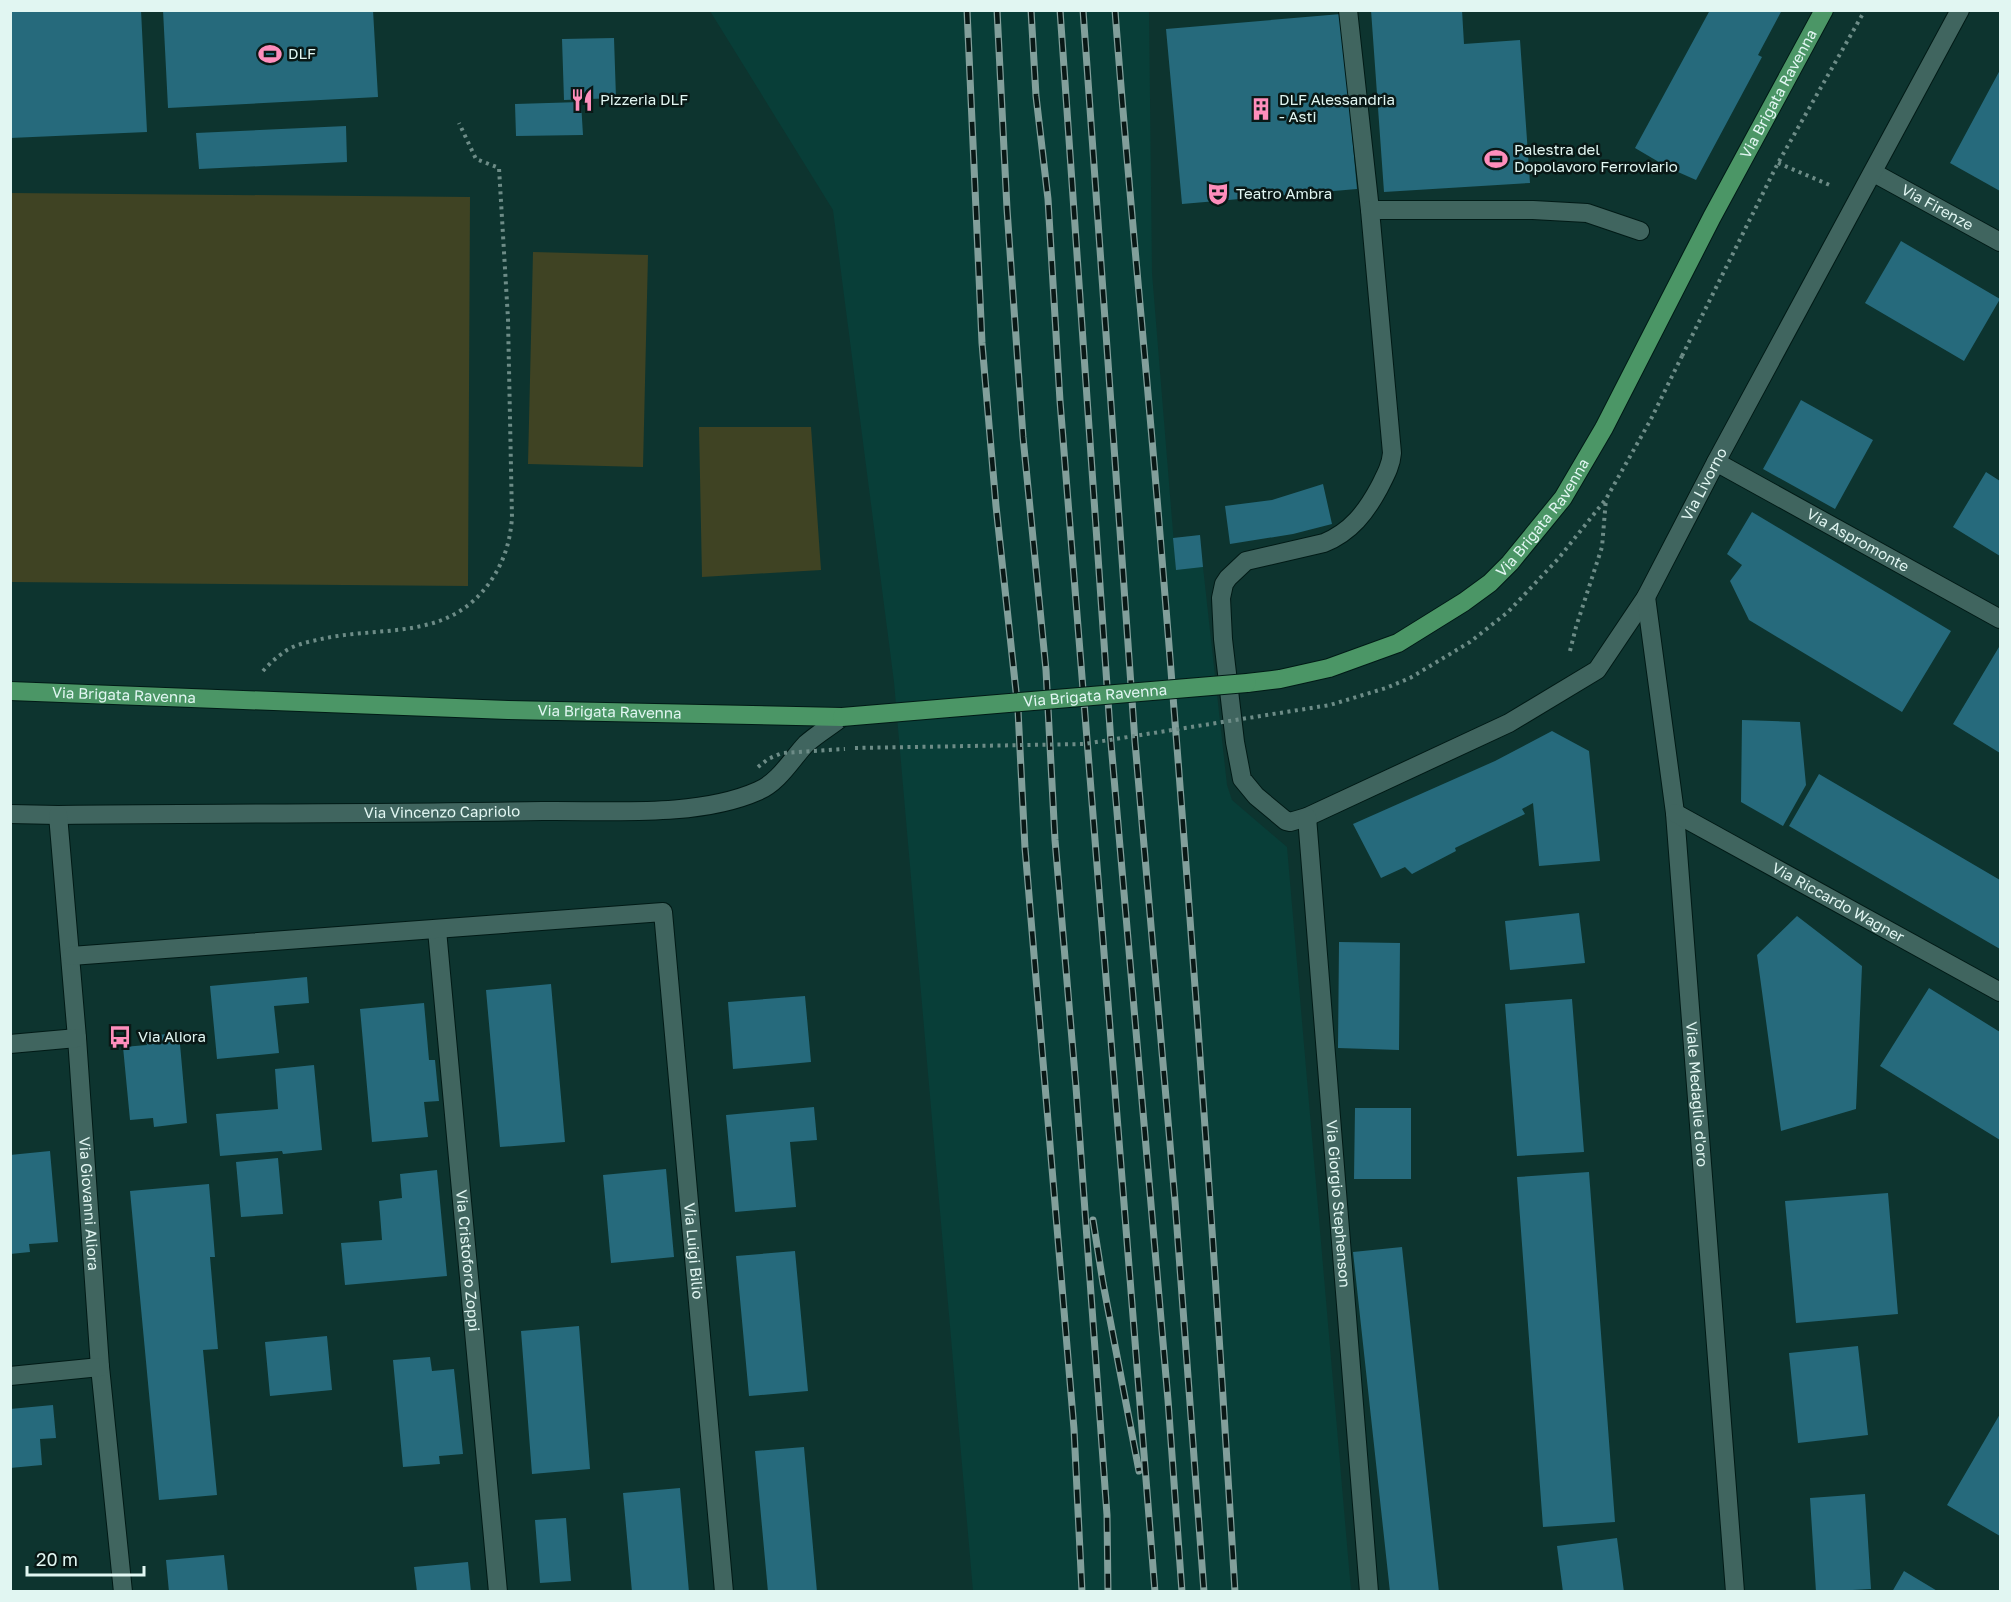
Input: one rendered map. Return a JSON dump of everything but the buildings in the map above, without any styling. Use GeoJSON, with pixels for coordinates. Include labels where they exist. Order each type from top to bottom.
{"type":"FeatureCollection","features":[{"type":"Feature","properties":{"kind":"main road","name":"Via Brigata Ravenna"},"geometry":{"type":"LineString","coordinates":[[10,691],[586,712],[842,717],[1280,679],[1329,668],[1398,643],[1490,583],[1510,563],[1563,498],[1604,428],[1716,208],[1824,10]]}},
{"type":"Feature","properties":{"kind":"street"},"geometry":{"type":"LineString","coordinates":[[1307,817],[1286,821],[1256,796],[1243,781],[1238,765],[1223,639],[1221,598],[1228,578],[1246,561],[1324,543],[1354,524],[1370,505],[1389,468],[1392,453],[1370,210],[1348,10]]}},
{"type":"Feature","properties":{"kind":"street","name":"Via Livorno"},"geometry":{"type":"LineString","coordinates":[[1307,817],[1509,723],[1597,670],[1646,597],[1716,462],[1960,10]]}},
{"type":"Feature","properties":{"kind":"street","name":"Via Firenze"},"geometry":{"type":"LineString","coordinates":[[1874,173],[2001,242]]}},
{"type":"Feature","properties":{"kind":"street"},"geometry":{"type":"LineString","coordinates":[[1370,210],[1533,210],[1587,213],[1640,231]]}},
{"type":"Feature","properties":{"kind":"street","name":"Via Aspromonte"},"geometry":{"type":"LineString","coordinates":[[1716,462],[2001,619]]}},
{"type":"Feature","properties":{"kind":"street","name":"Viale Medaglie d'oro"},"geometry":{"type":"LineString","coordinates":[[1646,597],[1675,813],[1735,1592]]}},
{"type":"Feature","properties":{"kind":"street","name":"Via Vincenzo Capriolo"},"geometry":{"type":"LineString","coordinates":[[10,814],[58,816],[648,810],[702,806],[749,795],[765,787],[785,770],[807,743],[842,717]]}},
{"type":"Feature","properties":{"kind":"street","name":"Via Riccardo Wagner"},"geometry":{"type":"LineString","coordinates":[[1675,813],[2001,992]]}},
{"type":"Feature","properties":{"kind":"street","name":"Via Giovanni Aliora"},"geometry":{"type":"LineString","coordinates":[[58,816],[71,956],[100,1367],[123,1592]]}},
{"type":"Feature","properties":{"kind":"street","name":"Via Giorgio Stephenson"},"geometry":{"type":"LineString","coordinates":[[1307,817],[1369,1592]]}},
{"type":"Feature","properties":{"kind":"street","name":"Via Luigi Bilio"},"geometry":{"type":"LineString","coordinates":[[437,930],[663,912],[724,1592]]}},
{"type":"Feature","properties":{"kind":"street"},"geometry":{"type":"LineString","coordinates":[[71,956],[437,930]]}},
{"type":"Feature","properties":{"kind":"street","name":"Via Cristoforo Zoppi"},"geometry":{"type":"LineString","coordinates":[[437,930],[498,1592]]}},
{"type":"Feature","properties":{"kind":"street"},"geometry":{"type":"LineString","coordinates":[[10,1044],[77,1038]]}},
{"type":"Feature","properties":{"kind":"street"},"geometry":{"type":"LineString","coordinates":[[10,1376],[100,1367]]}},
{"type":"Feature","properties":{"kind":"path"},"geometry":{"type":"LineString","coordinates":[[758,767],[768,759],[782,753],[857,748],[1084,744],[1330,705],[1410,678],[1470,642],[1508,612],[1552,566],[1606,499],[1650,421],[1778,163],[1865,10]]}},
{"type":"Feature","properties":{"kind":"path"},"geometry":{"type":"LineString","coordinates":[[245,700],[262,672],[273,660],[289,649],[326,638],[430,625],[467,608],[494,576],[505,555],[512,518],[508,318],[499,168],[476,159],[459,123]]}},
{"type":"Feature","properties":{"kind":"path"},"geometry":{"type":"LineString","coordinates":[[1778,163],[1861,197]]}},
{"type":"Feature","properties":{"kind":"path"},"geometry":{"type":"LineString","coordinates":[[1560,692],[1576,627],[1602,547],[1606,499]]}},
{"type":"Feature","properties":{"kind":"shaded area"},"geometry":{"type":"Polygon","coordinates":[[[710,11],[1149,11],[1152,273],[1176,569],[1203,567],[1227,785],[1232,800],[1287,847],[1351,1591],[973,1591],[894,682],[833,210],[710,11]]]}},
{"type":"Feature","properties":{"kind":"green space"},"geometry":{"type":"Polygon","coordinates":[[[11,193],[470,197],[468,586],[11,582],[11,193]]]}},
{"type":"Feature","properties":{"kind":"green space"},"geometry":{"type":"Polygon","coordinates":[[[533,252],[648,255],[643,467],[528,464],[533,252]]]}},
{"type":"Feature","properties":{"kind":"green space"},"geometry":{"type":"Polygon","coordinates":[[[699,427],[811,427],[821,570],[702,577],[699,427]]]}},
{"type":"Feature","properties":{"kind":"railway"},"geometry":{"type":"LineString","coordinates":[[967,10],[982,343],[996,506],[1018,710],[1025,848],[1074,1429],[1082,1592]]}},
{"type":"Feature","properties":{"kind":"railway"},"geometry":{"type":"LineString","coordinates":[[997,10],[1007,209],[1023,437],[1046,670],[1055,840],[1076,1087],[1107,1515],[1108,1592]]}},
{"type":"Feature","properties":{"kind":"railway"},"geometry":{"type":"LineString","coordinates":[[1031,10],[1036,96],[1048,199],[1060,401],[1155,1592]]}},
{"type":"Feature","properties":{"kind":"railway"},"geometry":{"type":"LineString","coordinates":[[1060,10],[1111,743],[1168,1400],[1182,1592]]}},
{"type":"Feature","properties":{"kind":"railway"},"geometry":{"type":"LineString","coordinates":[[1083,10],[1135,742],[1175,1201],[1204,1592]]}},
{"type":"Feature","properties":{"kind":"railway"},"geometry":{"type":"LineString","coordinates":[[1115,10],[1181,799],[1210,1195],[1235,1592]]}},
{"type":"Feature","properties":{"kind":"railway"},"geometry":{"type":"LineString","coordinates":[[1093,1220],[1139,1471]]}},
{"type":"Feature","properties":{"kind":"place","name":"DLF"},"geometry":{"type":"Point","coordinates":[270,54]}},
{"type":"Feature","properties":{"kind":"place","name":"Pizzeria DLF"},"geometry":{"type":"Point","coordinates":[582,100]}},
{"type":"Feature","properties":{"kind":"place","name":"DLF Alessandria - Asti"},"geometry":{"type":"Point","coordinates":[1261,109]}},
{"type":"Feature","properties":{"kind":"place","name":"Palestra del Dopolavoro Ferroviario"},"geometry":{"type":"Point","coordinates":[1496,159]}},
{"type":"Feature","properties":{"kind":"place","name":"Teatro Ambra"},"geometry":{"type":"Point","coordinates":[1218,194]}},
{"type":"Feature","properties":{"kind":"place","name":"Via Aliora"},"geometry":{"type":"Point","coordinates":[120,1037]}}]}
